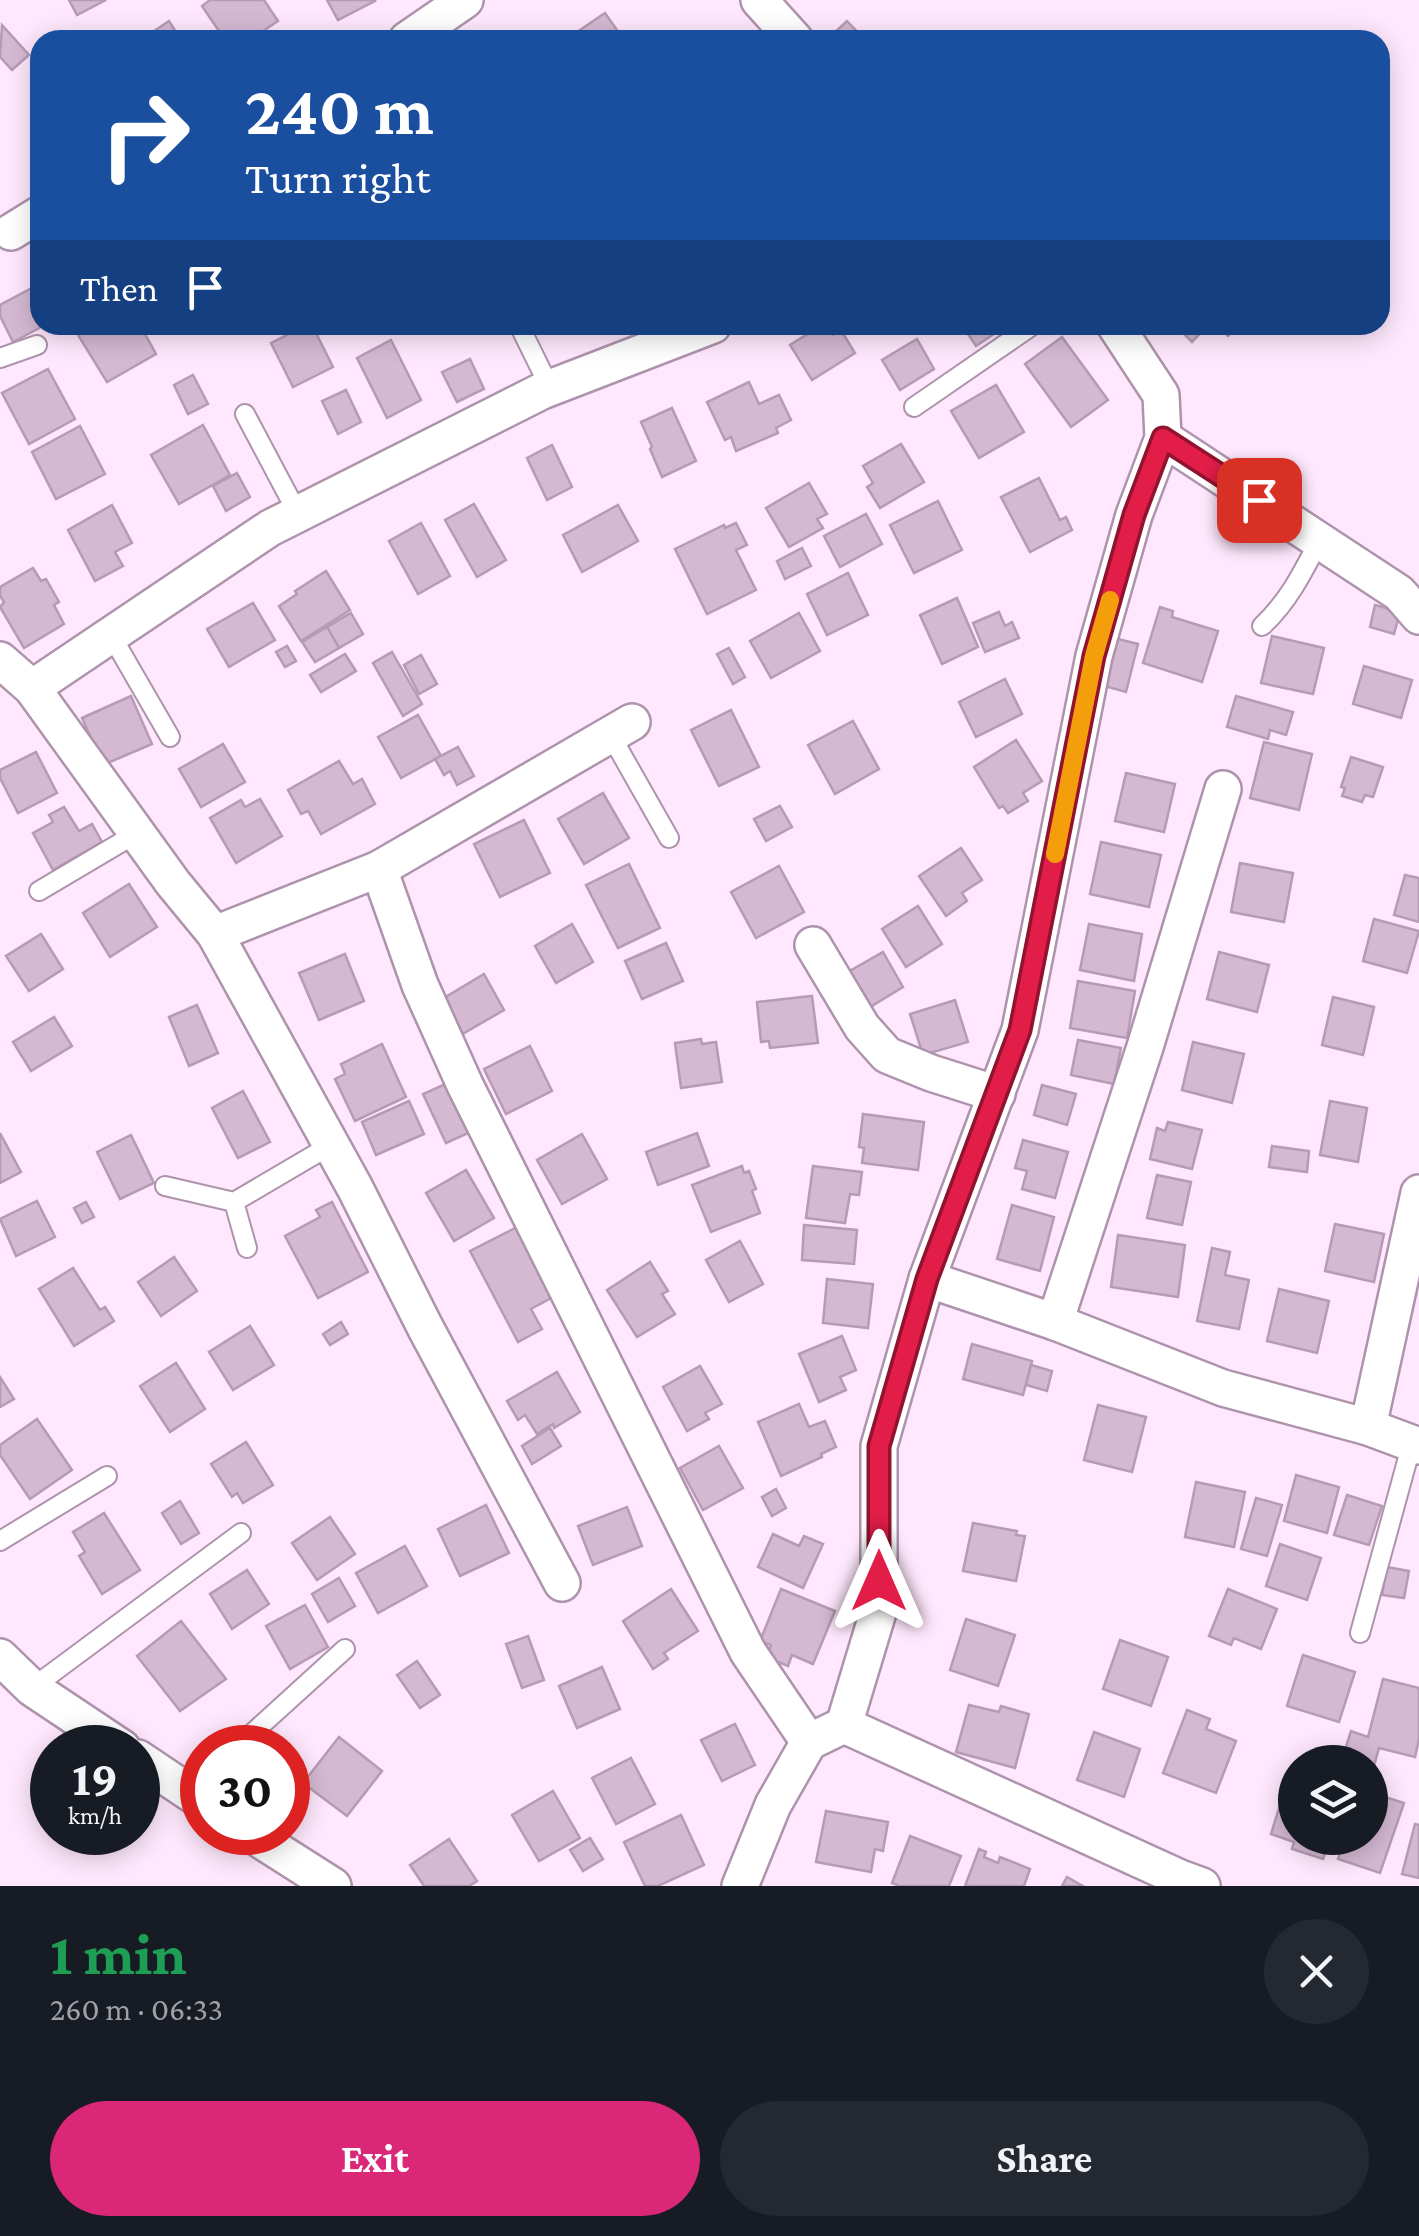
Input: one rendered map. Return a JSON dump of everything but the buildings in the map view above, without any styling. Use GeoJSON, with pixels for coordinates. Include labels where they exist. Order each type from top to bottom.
{"type":"FeatureCollection","features":[{"type":"Feature","properties":{"kind":"street"},"geometry":{"type":"LineString","coordinates":[[422,30],[465,0]]}},
{"type":"Feature","properties":{"kind":"street"},"geometry":{"type":"LineString","coordinates":[[759,0],[786,30]]}},
{"type":"Feature","properties":{"kind":"street"},"geometry":{"type":"LineString","coordinates":[[32,688],[270,528],[550,388],[687,335]]}},
{"type":"Feature","properties":{"kind":"street"},"geometry":{"type":"LineString","coordinates":[[740,1886],[773,1806],[809,1742],[844,1725],[879,1609],[879,1446],[927,1279],[1020,1030],[1094,656],[1134,515],[1163,438],[1161,395],[1121,335]]}},
{"type":"Feature","properties":{"kind":"street"},"geometry":{"type":"LineString","coordinates":[[1163,438],[1399,593],[1419,616]]}},
{"type":"Feature","properties":{"kind":"street"},"geometry":{"type":"LineString","coordinates":[[0,660],[32,688],[214,934],[331,1145],[562,1583]]}},
{"type":"Feature","properties":{"kind":"street"},"geometry":{"type":"LineString","coordinates":[[214,934],[379,869],[621,728]]}},
{"type":"Feature","properties":{"kind":"street"},"geometry":{"type":"LineString","coordinates":[[1055,1322],[1145,1047],[1223,789]]}},
{"type":"Feature","properties":{"kind":"street"},"geometry":{"type":"LineString","coordinates":[[379,869],[420,985],[465,1086],[748,1652],[809,1742]]}},
{"type":"Feature","properties":{"kind":"street"},"geometry":{"type":"LineString","coordinates":[[812,945],[862,1027],[887,1055],[997,1094]]}},
{"type":"Feature","properties":{"kind":"street"},"geometry":{"type":"LineString","coordinates":[[1368,1427],[1419,1192]]}},
{"type":"Feature","properties":{"kind":"street"},"geometry":{"type":"LineString","coordinates":[[927,1279],[1055,1322],[1223,1388],[1368,1427],[1416,1445]]}},
{"type":"Feature","properties":{"kind":"street"},"geometry":{"type":"LineString","coordinates":[[0,1658],[32,1688],[88,1725]]}},
{"type":"Feature","properties":{"kind":"street"},"geometry":{"type":"LineString","coordinates":[[844,1725],[1187,1883]]}},
{"type":"Feature","properties":{"kind":"street"},"geometry":{"type":"LineString","coordinates":[[284,1855],[332,1886]]}},
{"type":"Feature","properties":{"kind":"lane"},"geometry":{"type":"LineString","coordinates":[[523,335],[550,388]]}},
{"type":"Feature","properties":{"kind":"lane"},"geometry":{"type":"LineString","coordinates":[[914,407],[1018,335]]}},
{"type":"Feature","properties":{"kind":"lane"},"geometry":{"type":"LineString","coordinates":[[0,358],[37,345]]}},
{"type":"Feature","properties":{"kind":"lane"},"geometry":{"type":"LineString","coordinates":[[245,414],[298,514]]}},
{"type":"Feature","properties":{"kind":"lane"},"geometry":{"type":"LineString","coordinates":[[1262,626],[1289,595],[1319,541]]}},
{"type":"Feature","properties":{"kind":"lane"},"geometry":{"type":"LineString","coordinates":[[111,635],[170,737]]}},
{"type":"Feature","properties":{"kind":"lane"},"geometry":{"type":"LineString","coordinates":[[621,728],[669,838]]}},
{"type":"Feature","properties":{"kind":"lane"},"geometry":{"type":"LineString","coordinates":[[39,890],[136,833]]}},
{"type":"Feature","properties":{"kind":"lane"},"geometry":{"type":"LineString","coordinates":[[165,1186],[234,1202],[331,1145]]}},
{"type":"Feature","properties":{"kind":"lane"},"geometry":{"type":"LineString","coordinates":[[234,1202],[246,1248]]}},
{"type":"Feature","properties":{"kind":"lane"},"geometry":{"type":"LineString","coordinates":[[1360,1633],[1416,1445]]}},
{"type":"Feature","properties":{"kind":"lane"},"geometry":{"type":"LineString","coordinates":[[0,1542],[107,1476]]}},
{"type":"Feature","properties":{"kind":"lane"},"geometry":{"type":"LineString","coordinates":[[32,1688],[241,1534]]}},
{"type":"Feature","properties":{"kind":"lane"},"geometry":{"type":"LineString","coordinates":[[261,1725],[345,1649]]}},
{"type":"Feature","properties":{"kind":"slow traffic"},"geometry":{"type":"LineString","coordinates":[[1055,854],[1094,656],[1110,600]]}},
{"type":"Feature","properties":{"kind":"route"},"geometry":{"type":"LineString","coordinates":[[879,1581],[879,1446],[927,1279],[1020,1030],[1094,656],[1134,515],[1163,438],[1259,500]]}}]}
